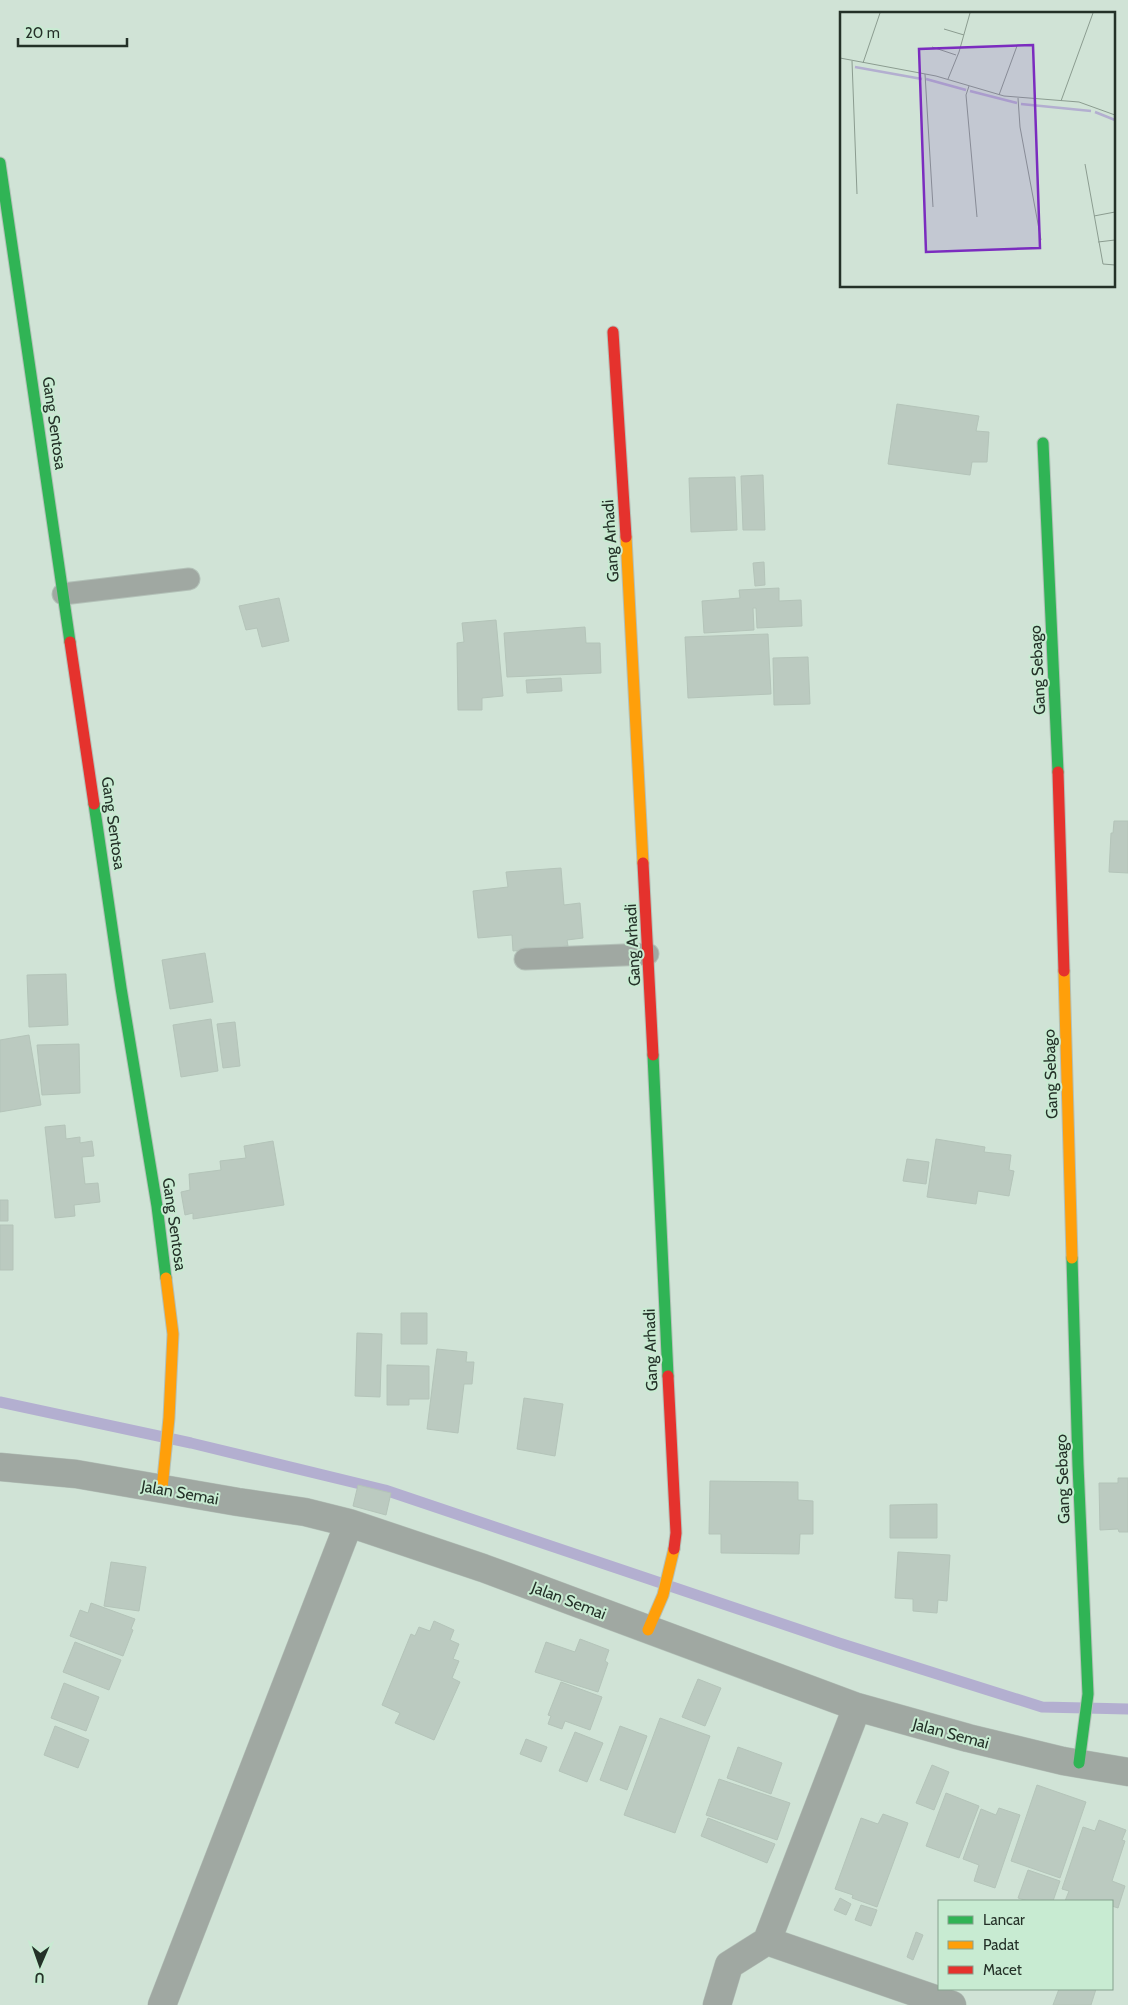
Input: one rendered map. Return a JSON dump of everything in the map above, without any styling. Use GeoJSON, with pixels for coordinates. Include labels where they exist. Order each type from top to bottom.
{"type":"FeatureCollection","features":[{"type":"Feature","properties":{"kind":"street","name":"Gang Sentosa"},"geometry":{"type":"LineString","coordinates":[[0,163],[121,988],[157,1206],[173,1334],[169,1418],[162,1489]]}},
{"type":"Feature","properties":{"kind":"street","name":"Gang Arhadi"},"geometry":{"type":"LineString","coordinates":[[613,332],[635,691],[676,1533],[673,1557],[652,1622]]}},
{"type":"Feature","properties":{"kind":"street","name":"Gang Sebago"},"geometry":{"type":"LineString","coordinates":[[1043,443],[1059,803],[1078,1465],[1088,1694],[1079,1764]]}},
{"type":"Feature","properties":{"kind":"street","name":"Jalan Semai"},"geometry":{"type":"LineString","coordinates":[[0,1467],[76,1474],[305,1512],[349,1523],[652,1622],[856,1707],[968,1738],[1079,1764],[1128,1772]]}},
{"type":"Feature","properties":{"kind":"street"},"geometry":{"type":"LineString","coordinates":[[162,2005],[349,1523]]}},
{"type":"Feature","properties":{"kind":"street"},"geometry":{"type":"LineString","coordinates":[[717,2005],[729,1965],[767,1941],[856,1707]]}},
{"type":"Feature","properties":{"kind":"street"},"geometry":{"type":"LineString","coordinates":[[767,1941],[952,2005]]}},
{"type":"Feature","properties":{"kind":"lane"},"geometry":{"type":"LineString","coordinates":[[63,594],[189,579]]}},
{"type":"Feature","properties":{"kind":"lane"},"geometry":{"type":"LineString","coordinates":[[525,958],[648,954]]}},
{"type":"Feature","properties":{"kind":"building"},"geometry":{"type":"Polygon","coordinates":[[[897,404],[979,416],[976,431],[989,432],[987,462],[972,462],[970,475],[888,464],[897,404]]]}},
{"type":"Feature","properties":{"kind":"building"},"geometry":{"type":"Polygon","coordinates":[[[763,475],[765,530],[743,530],[741,476],[763,475]]]}},
{"type":"Feature","properties":{"kind":"building"},"geometry":{"type":"Polygon","coordinates":[[[735,477],[737,530],[691,532],[689,478],[735,477]]]}},
{"type":"Feature","properties":{"kind":"building"},"geometry":{"type":"Polygon","coordinates":[[[764,562],[765,585],[755,586],[753,563],[764,562]]]}},
{"type":"Feature","properties":{"kind":"building"},"geometry":{"type":"Polygon","coordinates":[[[779,588],[779,601],[801,600],[802,626],[757,628],[756,608],[753,608],[754,630],[704,633],[702,601],[740,598],[739,590],[779,588]]]}},
{"type":"Feature","properties":{"kind":"building"},"geometry":{"type":"Polygon","coordinates":[[[279,598],[289,641],[262,647],[257,628],[246,630],[239,606],[279,598]]]}},
{"type":"Feature","properties":{"kind":"building"},"geometry":{"type":"Polygon","coordinates":[[[496,620],[503,696],[482,698],[482,710],[458,710],[457,643],[464,642],[462,623],[496,620]]]}},
{"type":"Feature","properties":{"kind":"building"},"geometry":{"type":"Polygon","coordinates":[[[585,627],[586,643],[600,643],[601,673],[507,677],[504,633],[585,627]]]}},
{"type":"Feature","properties":{"kind":"building"},"geometry":{"type":"Polygon","coordinates":[[[768,634],[771,694],[688,698],[685,637],[768,634]]]}},
{"type":"Feature","properties":{"kind":"building"},"geometry":{"type":"Polygon","coordinates":[[[808,657],[810,704],[774,705],[773,658],[808,657]]]}},
{"type":"Feature","properties":{"kind":"building"},"geometry":{"type":"Polygon","coordinates":[[[561,678],[562,691],[527,693],[526,680],[561,678]]]}},
{"type":"Feature","properties":{"kind":"building"},"geometry":{"type":"Polygon","coordinates":[[[1114,821],[1128,821],[1128,873],[1109,872],[1111,833],[1113,833],[1114,821]]]}},
{"type":"Feature","properties":{"kind":"building"},"geometry":{"type":"Polygon","coordinates":[[[561,868],[564,905],[580,903],[583,938],[567,940],[568,946],[513,951],[512,935],[478,938],[473,891],[508,887],[506,872],[561,868]]]}},
{"type":"Feature","properties":{"kind":"building"},"geometry":{"type":"Polygon","coordinates":[[[205,953],[213,1002],[170,1009],[162,960],[205,953]]]}},
{"type":"Feature","properties":{"kind":"building"},"geometry":{"type":"Polygon","coordinates":[[[66,974],[68,1025],[29,1027],[27,975],[66,974]]]}},
{"type":"Feature","properties":{"kind":"building"},"geometry":{"type":"Polygon","coordinates":[[[211,1019],[218,1071],[181,1077],[173,1025],[211,1019]]]}},
{"type":"Feature","properties":{"kind":"building"},"geometry":{"type":"Polygon","coordinates":[[[235,1022],[240,1066],[223,1068],[217,1024],[235,1022]]]}},
{"type":"Feature","properties":{"kind":"building"},"geometry":{"type":"Polygon","coordinates":[[[29,1035],[41,1105],[0,1112],[0,1040],[29,1035]]]}},
{"type":"Feature","properties":{"kind":"building"},"geometry":{"type":"Polygon","coordinates":[[[79,1044],[80,1093],[42,1095],[37,1045],[79,1044]]]}},
{"type":"Feature","properties":{"kind":"building"},"geometry":{"type":"Polygon","coordinates":[[[65,1125],[66,1139],[80,1137],[80,1143],[92,1141],[94,1156],[82,1157],[85,1184],[98,1183],[100,1202],[74,1205],[75,1216],[55,1218],[45,1127],[65,1125]]]}},
{"type":"Feature","properties":{"kind":"building"},"geometry":{"type":"Polygon","coordinates":[[[936,1139],[985,1147],[984,1152],[1011,1155],[1009,1170],[1014,1171],[1009,1196],[978,1191],[976,1204],[927,1197],[936,1139]]]}},
{"type":"Feature","properties":{"kind":"building"},"geometry":{"type":"Polygon","coordinates":[[[273,1141],[284,1205],[193,1219],[193,1213],[185,1215],[181,1192],[190,1190],[189,1174],[221,1170],[220,1161],[246,1158],[244,1146],[273,1141]]]}},
{"type":"Feature","properties":{"kind":"building"},"geometry":{"type":"Polygon","coordinates":[[[907,1159],[929,1162],[926,1184],[903,1181],[907,1159]]]}},
{"type":"Feature","properties":{"kind":"building"},"geometry":{"type":"Polygon","coordinates":[[[0,1200],[8,1200],[8,1221],[0,1221],[0,1200]]]}},
{"type":"Feature","properties":{"kind":"building"},"geometry":{"type":"Polygon","coordinates":[[[0,1225],[13,1225],[13,1270],[0,1270],[0,1225]]]}},
{"type":"Feature","properties":{"kind":"building"},"geometry":{"type":"Polygon","coordinates":[[[401,1313],[427,1313],[427,1344],[401,1344],[401,1313]]]}},
{"type":"Feature","properties":{"kind":"building"},"geometry":{"type":"Polygon","coordinates":[[[357,1333],[382,1334],[380,1397],[355,1396],[357,1333]]]}},
{"type":"Feature","properties":{"kind":"building"},"geometry":{"type":"Polygon","coordinates":[[[437,1349],[467,1352],[466,1362],[474,1362],[472,1384],[464,1384],[458,1433],[427,1429],[437,1349]]]}},
{"type":"Feature","properties":{"kind":"building"},"geometry":{"type":"Polygon","coordinates":[[[387,1365],[429,1366],[429,1399],[409,1399],[409,1405],[387,1405],[387,1365]]]}},
{"type":"Feature","properties":{"kind":"building"},"geometry":{"type":"Polygon","coordinates":[[[524,1398],[563,1404],[555,1456],[517,1449],[524,1398]]]}},
{"type":"Feature","properties":{"kind":"building"},"geometry":{"type":"Polygon","coordinates":[[[1118,1478],[1128,1478],[1128,1532],[1119,1532],[1118,1529],[1100,1530],[1099,1483],[1118,1483],[1118,1478]]]}},
{"type":"Feature","properties":{"kind":"building"},"geometry":{"type":"Polygon","coordinates":[[[710,1481],[798,1482],[798,1500],[813,1501],[813,1534],[800,1534],[799,1554],[721,1553],[721,1534],[709,1534],[710,1481]]]}},
{"type":"Feature","properties":{"kind":"building"},"geometry":{"type":"Polygon","coordinates":[[[358,1485],[391,1493],[386,1515],[353,1506],[358,1485]]]}},
{"type":"Feature","properties":{"kind":"building"},"geometry":{"type":"Polygon","coordinates":[[[937,1504],[937,1538],[890,1538],[890,1505],[937,1504]]]}},
{"type":"Feature","properties":{"kind":"building"},"geometry":{"type":"Polygon","coordinates":[[[898,1552],[950,1555],[947,1601],[938,1600],[937,1613],[913,1611],[913,1599],[895,1598],[898,1552]]]}},
{"type":"Feature","properties":{"kind":"building"},"geometry":{"type":"Polygon","coordinates":[[[111,1562],[146,1567],[139,1611],[104,1606],[111,1562]]]}},
{"type":"Feature","properties":{"kind":"building"},"geometry":{"type":"Polygon","coordinates":[[[91,1603],[135,1619],[123,1656],[70,1636],[80,1610],[88,1613],[91,1603]]]}},
{"type":"Feature","properties":{"kind":"building"},"geometry":{"type":"Polygon","coordinates":[[[434,1621],[454,1630],[450,1640],[459,1644],[453,1659],[459,1661],[452,1678],[460,1682],[434,1740],[395,1723],[400,1713],[382,1705],[411,1634],[415,1636],[419,1627],[430,1631],[434,1621]]]}},
{"type":"Feature","properties":{"kind":"building"},"geometry":{"type":"Polygon","coordinates":[[[580,1639],[609,1650],[605,1661],[608,1663],[598,1692],[535,1672],[546,1642],[575,1652],[580,1639]]]}},
{"type":"Feature","properties":{"kind":"building"},"geometry":{"type":"Polygon","coordinates":[[[75,1642],[121,1660],[109,1690],[63,1672],[75,1642]]]}},
{"type":"Feature","properties":{"kind":"building"},"geometry":{"type":"Polygon","coordinates":[[[698,1679],[721,1688],[705,1726],[682,1717],[698,1679]]]}},
{"type":"Feature","properties":{"kind":"building"},"geometry":{"type":"Polygon","coordinates":[[[561,1682],[602,1697],[590,1730],[565,1721],[562,1729],[548,1724],[551,1716],[548,1715],[561,1682]]]}},
{"type":"Feature","properties":{"kind":"building"},"geometry":{"type":"Polygon","coordinates":[[[64,1683],[99,1697],[86,1731],[51,1718],[64,1683]]]}},
{"type":"Feature","properties":{"kind":"building"},"geometry":{"type":"Polygon","coordinates":[[[660,1718],[710,1736],[675,1833],[624,1815],[660,1718]]]}},
{"type":"Feature","properties":{"kind":"building"},"geometry":{"type":"Polygon","coordinates":[[[55,1726],[89,1740],[78,1768],[44,1755],[55,1726]]]}},
{"type":"Feature","properties":{"kind":"building"},"geometry":{"type":"Polygon","coordinates":[[[620,1726],[647,1736],[627,1790],[600,1780],[620,1726]]]}},
{"type":"Feature","properties":{"kind":"building"},"geometry":{"type":"Polygon","coordinates":[[[575,1732],[603,1743],[587,1782],[559,1771],[575,1732]]]}},
{"type":"Feature","properties":{"kind":"building"},"geometry":{"type":"Polygon","coordinates":[[[526,1739],[547,1747],[541,1762],[520,1754],[526,1739]]]}},
{"type":"Feature","properties":{"kind":"building"},"geometry":{"type":"Polygon","coordinates":[[[738,1747],[782,1763],[771,1794],[727,1778],[738,1747]]]}},
{"type":"Feature","properties":{"kind":"building"},"geometry":{"type":"Polygon","coordinates":[[[932,1765],[949,1772],[934,1810],[916,1803],[932,1765]]]}},
{"type":"Feature","properties":{"kind":"building"},"geometry":{"type":"Polygon","coordinates":[[[719,1779],[790,1803],[777,1840],[706,1815],[719,1779]]]}},
{"type":"Feature","properties":{"kind":"building"},"geometry":{"type":"Polygon","coordinates":[[[1037,1785],[1086,1802],[1060,1878],[1011,1861],[1037,1785]]]}},
{"type":"Feature","properties":{"kind":"building"},"geometry":{"type":"Polygon","coordinates":[[[946,1793],[979,1806],[959,1858],[926,1846],[946,1793]]]}},
{"type":"Feature","properties":{"kind":"building"},"geometry":{"type":"Polygon","coordinates":[[[999,1808],[1020,1815],[995,1888],[974,1881],[979,1865],[963,1859],[981,1809],[996,1815],[999,1808]]]}},
{"type":"Feature","properties":{"kind":"building"},"geometry":{"type":"Polygon","coordinates":[[[883,1814],[908,1823],[877,1907],[852,1898],[853,1895],[835,1889],[861,1818],[878,1824],[883,1814]]]}},
{"type":"Feature","properties":{"kind":"building"},"geometry":{"type":"Polygon","coordinates":[[[708,1818],[775,1844],[767,1863],[701,1836],[708,1818]]]}},
{"type":"Feature","properties":{"kind":"building"},"geometry":{"type":"Polygon","coordinates":[[[1099,1820],[1126,1830],[1122,1840],[1125,1841],[1112,1881],[1125,1886],[1118,1908],[1113,1906],[1113,1900],[1065,1900],[1069,1891],[1062,1889],[1083,1827],[1095,1831],[1099,1820]]]}},
{"type":"Feature","properties":{"kind":"building"},"geometry":{"type":"Polygon","coordinates":[[[1028,1870],[1060,1881],[1053,1900],[1025,1900],[1018,1898],[1028,1870]]]}},
{"type":"Feature","properties":{"kind":"building"},"geometry":{"type":"Polygon","coordinates":[[[840,1898],[851,1904],[846,1915],[834,1910],[840,1898]]]}},
{"type":"Feature","properties":{"kind":"building"},"geometry":{"type":"Polygon","coordinates":[[[861,1905],[877,1910],[871,1926],[855,1920],[861,1905]]]}},
{"type":"Feature","properties":{"kind":"building"},"geometry":{"type":"Polygon","coordinates":[[[916,1932],[923,1935],[913,1960],[907,1957],[916,1932]]]}},
{"type":"Feature","properties":{"kind":"building"},"geometry":{"type":"Polygon","coordinates":[[[1059,1990],[1096,1990],[1091,2005],[1053,2005],[1059,1990]]]}},
{"type":"Feature","properties":{"kind":"waterway"},"geometry":{"type":"LineString","coordinates":[[0,1402],[191,1443],[385,1490],[839,1643],[1042,1707],[1128,1709]]}},
{"type":"Feature","properties":{"kind":"traffic: fast"},"geometry":{"type":"LineString","coordinates":[[0,163],[70,642]]}},
{"type":"Feature","properties":{"kind":"traffic: fast"},"geometry":{"type":"LineString","coordinates":[[1043,443],[1058,772]]}},
{"type":"Feature","properties":{"kind":"traffic: fast"},"geometry":{"type":"LineString","coordinates":[[94,804],[121,988],[157,1206],[166,1278]]}},
{"type":"Feature","properties":{"kind":"traffic: fast"},"geometry":{"type":"LineString","coordinates":[[653,1055],[668,1376]]}},
{"type":"Feature","properties":{"kind":"traffic: fast"},"geometry":{"type":"LineString","coordinates":[[1072,1258],[1078,1465],[1088,1694],[1079,1763]]}},
{"type":"Feature","properties":{"kind":"traffic: slow"},"geometry":{"type":"LineString","coordinates":[[626,537],[643,863]]}},
{"type":"Feature","properties":{"kind":"traffic: slow"},"geometry":{"type":"LineString","coordinates":[[1064,971],[1072,1258]]}},
{"type":"Feature","properties":{"kind":"traffic: slow"},"geometry":{"type":"LineString","coordinates":[[162,1489],[169,1418],[173,1334],[166,1278]]}},
{"type":"Feature","properties":{"kind":"traffic: slow"},"geometry":{"type":"LineString","coordinates":[[648,1630],[663,1595],[674,1549]]}},
{"type":"Feature","properties":{"kind":"traffic: jam"},"geometry":{"type":"LineString","coordinates":[[613,332],[626,537]]}},
{"type":"Feature","properties":{"kind":"traffic: jam"},"geometry":{"type":"LineString","coordinates":[[70,642],[94,804]]}},
{"type":"Feature","properties":{"kind":"traffic: jam"},"geometry":{"type":"LineString","coordinates":[[1058,772],[1064,971]]}},
{"type":"Feature","properties":{"kind":"traffic: jam"},"geometry":{"type":"LineString","coordinates":[[643,863],[653,1055]]}},
{"type":"Feature","properties":{"kind":"traffic: jam"},"geometry":{"type":"LineString","coordinates":[[668,1376],[676,1533],[674,1549]]}}]}
